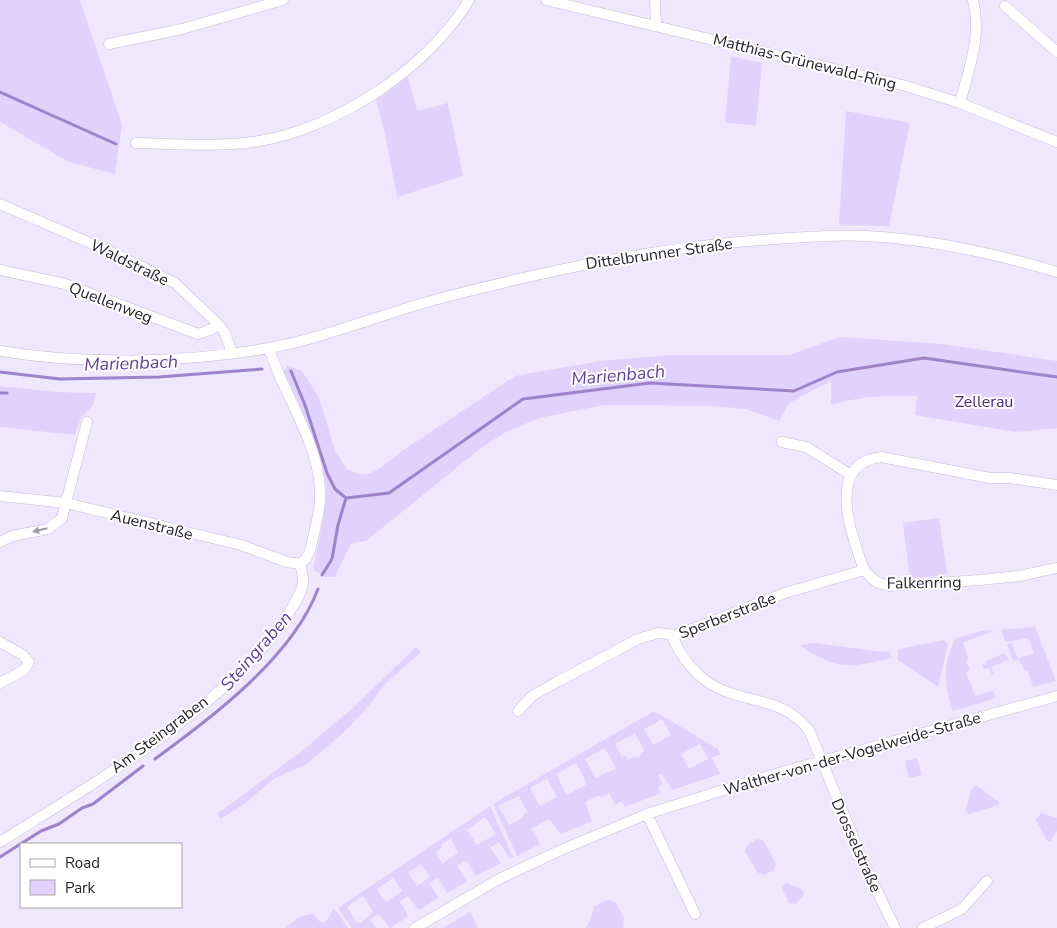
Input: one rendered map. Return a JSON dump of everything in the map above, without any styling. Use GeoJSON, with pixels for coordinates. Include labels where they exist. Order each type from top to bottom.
{"type":"FeatureCollection","features":[{"type":"Feature","properties":{"kind":"street"},"geometry":{"type":"LineString","coordinates":[[109,44],[182,29],[283,0]]}},
{"type":"Feature","properties":{"kind":"street"},"geometry":{"type":"LineString","coordinates":[[136,143],[203,145],[254,142],[289,134],[327,120],[358,104],[421,57],[459,16],[469,0]]}},
{"type":"Feature","properties":{"kind":"street","name":"Matthias-Grünewald-Ring"},"geometry":{"type":"LineString","coordinates":[[546,0],[858,74],[960,103],[1057,142]]}},
{"type":"Feature","properties":{"kind":"street"},"geometry":{"type":"LineString","coordinates":[[655,0],[656,25]]}},
{"type":"Feature","properties":{"kind":"street"},"geometry":{"type":"LineString","coordinates":[[960,103],[974,53],[977,26],[973,0]]}},
{"type":"Feature","properties":{"kind":"street"},"geometry":{"type":"LineString","coordinates":[[1006,6],[1057,52]]}},
{"type":"Feature","properties":{"kind":"street","name":"Waldstraße"},"geometry":{"type":"LineString","coordinates":[[0,204],[167,278],[218,324],[227,338],[232,353]]}},
{"type":"Feature","properties":{"kind":"street","name":"Dittelbrunner Straße"},"geometry":{"type":"LineString","coordinates":[[0,351],[95,360],[132,360],[232,353],[269,348],[443,298],[559,268],[613,258],[738,241],[833,235],[890,238],[945,246],[1057,272]]}},
{"type":"Feature","properties":{"kind":"street","name":"Quellenweg"},"geometry":{"type":"LineString","coordinates":[[0,270],[65,284],[198,334],[212,330],[218,324]]}},
{"type":"Feature","properties":{"kind":"street"},"geometry":{"type":"LineString","coordinates":[[269,348],[277,372],[303,427],[320,489],[318,517],[309,554],[300,564]]}},
{"type":"Feature","properties":{"kind":"street"},"geometry":{"type":"LineString","coordinates":[[0,542],[12,536],[54,526],[62,518],[87,422]]}},
{"type":"Feature","properties":{"kind":"street"},"geometry":{"type":"LineString","coordinates":[[782,442],[806,447],[851,475],[863,463],[881,457],[990,478],[1010,478],[1057,485]]}},
{"type":"Feature","properties":{"kind":"street","name":"Falkenring"},"geometry":{"type":"LineString","coordinates":[[851,475],[846,490],[846,503],[864,570],[876,582],[896,586],[996,579],[1057,568]]}},
{"type":"Feature","properties":{"kind":"street","name":"Auenstraße"},"geometry":{"type":"LineString","coordinates":[[0,496],[66,503],[242,545],[287,562],[300,564]]}},
{"type":"Feature","properties":{"kind":"street","name":"Am Steingraben"},"geometry":{"type":"LineString","coordinates":[[0,842],[67,800],[182,720],[255,657],[280,626],[298,597],[304,581],[300,564]]}},
{"type":"Feature","properties":{"kind":"street","name":"Sperberstraße"},"geometry":{"type":"LineString","coordinates":[[518,711],[532,696],[623,646],[658,633],[672,636],[785,593],[864,570]]}},
{"type":"Feature","properties":{"kind":"street","name":"Drosselstraße"},"geometry":{"type":"LineString","coordinates":[[672,636],[682,657],[714,686],[773,704],[798,718],[808,730],[866,868],[895,928]]}},
{"type":"Feature","properties":{"kind":"street"},"geometry":{"type":"LineString","coordinates":[[0,642],[27,658],[28,665],[24,670],[0,683]]}},
{"type":"Feature","properties":{"kind":"street","name":"Walther-von-der-Vogelweide-Straße"},"geometry":{"type":"LineString","coordinates":[[416,928],[499,879],[561,850],[647,814],[720,790],[1057,696]]}},
{"type":"Feature","properties":{"kind":"street"},"geometry":{"type":"LineString","coordinates":[[647,814],[694,914]]}},
{"type":"Feature","properties":{"kind":"street"},"geometry":{"type":"LineString","coordinates":[[923,928],[962,909],[976,896],[987,881]]}},
{"type":"Feature","properties":{"kind":"green space"},"geometry":{"type":"Polygon","coordinates":[[[0,0],[80,0],[122,125],[115,174],[69,162],[0,122],[0,0]]]}},
{"type":"Feature","properties":{"kind":"green space"},"geometry":{"type":"Polygon","coordinates":[[[731,56],[762,63],[756,125],[725,123],[731,56]]]}},
{"type":"Feature","properties":{"kind":"green space"},"geometry":{"type":"Polygon","coordinates":[[[408,77],[417,111],[448,103],[463,176],[397,197],[385,134],[376,100],[408,77]]]}},
{"type":"Feature","properties":{"kind":"green space"},"geometry":{"type":"Polygon","coordinates":[[[846,111],[910,123],[889,226],[839,225],[846,111]]]}},
{"type":"Feature","properties":{"kind":"green space","name":"Zellerau"},"geometry":{"type":"Polygon","coordinates":[[[840,337],[942,344],[1057,361],[1057,428],[1015,432],[915,415],[917,396],[874,397],[831,405],[831,381],[789,403],[779,421],[746,409],[713,406],[604,405],[539,418],[504,433],[481,448],[366,541],[351,543],[335,577],[326,577],[313,570],[325,509],[325,478],[310,430],[284,373],[287,365],[302,371],[319,397],[335,451],[347,469],[359,474],[368,474],[379,469],[402,451],[515,376],[600,361],[673,355],[789,355],[840,337]]]}},
{"type":"Feature","properties":{"kind":"green space"},"geometry":{"type":"Polygon","coordinates":[[[0,386],[55,392],[96,393],[93,405],[81,418],[75,435],[0,427],[0,386]]]}},
{"type":"Feature","properties":{"kind":"green space"},"geometry":{"type":"Polygon","coordinates":[[[939,518],[947,574],[910,579],[903,523],[939,518]]]}},
{"type":"Feature","properties":{"kind":"green space"},"geometry":{"type":"Polygon","coordinates":[[[1035,627],[1056,681],[1033,687],[1028,670],[1025,671],[1019,660],[1013,661],[1007,644],[1015,641],[1012,644],[1018,659],[1034,653],[1028,638],[1006,642],[1001,630],[1035,627]]]}},
{"type":"Feature","properties":{"kind":"green space"},"geometry":{"type":"Polygon","coordinates":[[[995,630],[963,643],[969,660],[966,661],[970,670],[966,672],[975,696],[993,690],[996,698],[953,711],[946,683],[946,674],[948,657],[956,638],[981,631],[995,630]]]}},
{"type":"Feature","properties":{"kind":"green space"},"geometry":{"type":"Polygon","coordinates":[[[944,640],[948,644],[938,687],[898,660],[898,649],[944,640]]]}},
{"type":"Feature","properties":{"kind":"green space"},"geometry":{"type":"Polygon","coordinates":[[[815,643],[882,652],[890,651],[892,658],[864,664],[844,665],[824,659],[799,645],[815,643]]]}},
{"type":"Feature","properties":{"kind":"green space"},"geometry":{"type":"Polygon","coordinates":[[[416,647],[421,652],[386,683],[366,709],[344,732],[307,764],[275,778],[244,804],[221,819],[217,814],[302,751],[355,706],[416,647]]]}},
{"type":"Feature","properties":{"kind":"green space"},"geometry":{"type":"Polygon","coordinates":[[[1005,653],[1009,660],[991,667],[994,674],[992,675],[989,668],[984,669],[982,665],[986,661],[1005,653]]]}},
{"type":"Feature","properties":{"kind":"green space"},"geometry":{"type":"Polygon","coordinates":[[[654,711],[718,749],[720,754],[712,758],[720,774],[672,790],[662,774],[658,776],[663,784],[658,787],[661,793],[625,807],[622,801],[615,805],[609,793],[601,798],[599,795],[585,802],[592,821],[561,834],[549,819],[531,829],[540,844],[517,856],[493,804],[654,711]],[[662,719],[644,729],[653,745],[671,735],[662,719]],[[635,733],[615,744],[622,757],[625,755],[628,760],[634,757],[639,758],[640,754],[644,751],[635,733]],[[700,744],[681,754],[689,769],[708,759],[700,744]],[[605,748],[585,759],[596,778],[616,768],[605,748]],[[576,763],[556,774],[567,795],[587,784],[576,763]],[[547,779],[530,788],[540,806],[557,797],[547,779]],[[519,796],[498,806],[509,825],[521,819],[527,811],[519,796]]]}},
{"type":"Feature","properties":{"kind":"green space"},"geometry":{"type":"Polygon","coordinates":[[[917,758],[922,775],[909,778],[905,761],[917,758]]]}},
{"type":"Feature","properties":{"kind":"green space"},"geometry":{"type":"Polygon","coordinates":[[[977,786],[999,802],[999,805],[969,814],[965,811],[972,788],[977,786]]]}},
{"type":"Feature","properties":{"kind":"green space"},"geometry":{"type":"Polygon","coordinates":[[[490,806],[513,857],[510,859],[499,842],[490,848],[501,863],[476,876],[466,860],[457,866],[467,882],[447,893],[438,878],[429,883],[439,898],[419,910],[408,896],[400,902],[407,913],[407,917],[390,928],[378,914],[370,920],[376,928],[352,928],[338,908],[490,806]],[[485,817],[467,830],[477,845],[496,834],[485,817]],[[451,838],[441,845],[442,848],[436,852],[442,864],[458,853],[451,838]],[[421,864],[408,873],[417,886],[430,877],[421,864]],[[393,878],[377,889],[386,902],[402,891],[393,878]],[[363,896],[347,907],[357,923],[360,923],[373,912],[363,896]]]}},
{"type":"Feature","properties":{"kind":"green space"},"geometry":{"type":"Polygon","coordinates":[[[1041,813],[1057,818],[1057,831],[1051,841],[1047,841],[1036,820],[1041,813]]]}},
{"type":"Feature","properties":{"kind":"green space"},"geometry":{"type":"Polygon","coordinates":[[[757,839],[764,841],[776,864],[773,871],[763,875],[757,872],[745,851],[749,844],[757,839]]]}},
{"type":"Feature","properties":{"kind":"green space"},"geometry":{"type":"Polygon","coordinates":[[[786,883],[802,889],[804,894],[796,904],[789,903],[782,888],[786,883]]]}},
{"type":"Feature","properties":{"kind":"green space"},"geometry":{"type":"Polygon","coordinates":[[[608,900],[615,902],[624,918],[623,928],[585,928],[591,919],[594,906],[608,900]]]}},
{"type":"Feature","properties":{"kind":"green space"},"geometry":{"type":"Polygon","coordinates":[[[334,908],[348,928],[286,928],[298,918],[310,914],[314,914],[320,922],[326,922],[334,908]]]}},
{"type":"Feature","properties":{"kind":"green space"},"geometry":{"type":"Polygon","coordinates":[[[470,912],[478,928],[443,928],[470,912]]]}},
{"type":"Feature","properties":{"kind":"waterway"},"geometry":{"type":"LineString","coordinates":[[0,92],[116,144]]}},
{"type":"Feature","properties":{"kind":"waterway","name":"Marienbach"},"geometry":{"type":"LineString","coordinates":[[291,371],[305,405],[327,473],[335,489],[346,498],[389,493],[523,399],[650,383],[794,391],[837,372],[924,358],[1057,377]]}},
{"type":"Feature","properties":{"kind":"waterway","name":"Marienbach"},"geometry":{"type":"LineString","coordinates":[[0,372],[60,379],[159,377],[262,369]]}},
{"type":"Feature","properties":{"kind":"waterway"},"geometry":{"type":"LineString","coordinates":[[0,393],[7,393]]}},
{"type":"Feature","properties":{"kind":"waterway","name":"Steingraben"},"geometry":{"type":"LineString","coordinates":[[322,575],[332,559],[338,525],[346,498]]}},
{"type":"Feature","properties":{"kind":"waterway","name":"Steingraben"},"geometry":{"type":"LineString","coordinates":[[155,759],[225,705],[270,662],[290,639],[306,614],[318,589]]}},
{"type":"Feature","properties":{"kind":"waterway","name":"Steingraben"},"geometry":{"type":"LineString","coordinates":[[22,843],[41,831],[59,824],[82,808],[93,804],[143,766]]}},
{"type":"Feature","properties":{"kind":"waterway","name":"Steingraben"},"geometry":{"type":"LineString","coordinates":[[0,857],[20,844]]}}]}
